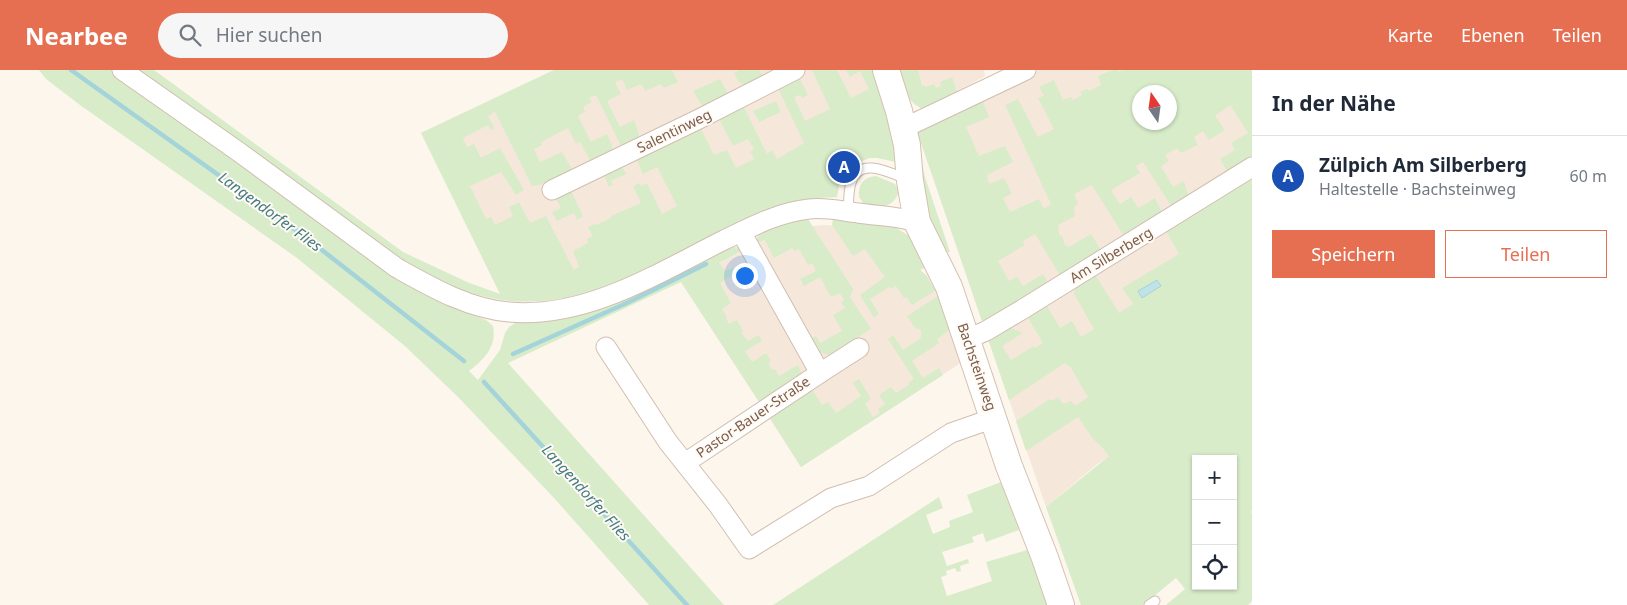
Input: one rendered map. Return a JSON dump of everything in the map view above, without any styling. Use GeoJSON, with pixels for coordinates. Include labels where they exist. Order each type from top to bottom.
{"type":"FeatureCollection","features":[{"type":"Feature","properties":{"kind":"street"},"geometry":{"type":"LineString","coordinates":[[122,70],[239,152],[397,268],[423,283],[490,310],[508,312],[548,311],[589,302],[625,289],[741,232],[783,214],[826,208],[848,212],[898,216],[917,222]]}},
{"type":"Feature","properties":{"kind":"street","name":"Salentinweg"},"geometry":{"type":"LineString","coordinates":[[552,190],[795,70]]}},
{"type":"Feature","properties":{"kind":"street","name":"Bachsteinweg"},"geometry":{"type":"LineString","coordinates":[[886,70],[908,145],[910,181],[917,222],[943,272],[968,339],[1022,501],[1045,558],[1061,605]]}},
{"type":"Feature","properties":{"kind":"street"},"geometry":{"type":"LineString","coordinates":[[904,128],[1026,70]]}},
{"type":"Feature","properties":{"kind":"street","name":"Am Silberberg"},"geometry":{"type":"LineString","coordinates":[[968,339],[986,331],[1023,309],[1252,167]]}},
{"type":"Feature","properties":{"kind":"street","name":"Pastor-Bauer-Straße"},"geometry":{"type":"LineString","coordinates":[[741,232],[820,373]]}},
{"type":"Feature","properties":{"kind":"street"},"geometry":{"type":"LineString","coordinates":[[606,347],[668,442],[685,462]]}},
{"type":"Feature","properties":{"kind":"street","name":"Pastor-Bauer-Straße"},"geometry":{"type":"LineString","coordinates":[[859,348],[685,462],[749,549],[831,498],[869,486],[950,433],[994,418]]}},
{"type":"Feature","properties":{"kind":"lane"},"geometry":{"type":"LineString","coordinates":[[848,212],[852,178],[860,170],[878,168],[910,181]]}},
{"type":"Feature","properties":{"kind":"shaded area"},"geometry":{"type":"Polygon","coordinates":[[[554,70],[871,70],[894,140],[643,263],[501,294],[421,133],[554,70]]]}},
{"type":"Feature","properties":{"kind":"shaded area"},"geometry":{"type":"Polygon","coordinates":[[[899,70],[984,70],[985,76],[938,102],[921,108],[914,104],[899,70]]]}},
{"type":"Feature","properties":{"kind":"shaded area"},"geometry":{"type":"Polygon","coordinates":[[[1037,70],[1217,70],[1252,128],[1252,160],[983,324],[916,128],[1037,70]]]}},
{"type":"Feature","properties":{"kind":"shaded area"},"geometry":{"type":"Polygon","coordinates":[[[841,226],[920,269],[934,288],[945,310],[962,362],[801,467],[681,282],[769,238],[804,227],[841,226]]]}},
{"type":"Feature","properties":{"kind":"shaded area"},"geometry":{"type":"Polygon","coordinates":[[[1164,228],[1193,277],[1144,433],[1096,465],[1046,507],[987,336],[1164,228]]]}},
{"type":"Feature","properties":{"kind":"green space"},"geometry":{"type":"Polygon","coordinates":[[[39,70],[111,70],[407,284],[444,304],[486,320],[493,326],[494,333],[491,346],[485,357],[469,371],[478,380],[500,350],[505,333],[515,323],[554,321],[573,317],[593,310],[731,247],[737,247],[742,251],[719,263],[725,271],[747,262],[757,281],[751,283],[743,269],[720,283],[731,303],[722,309],[729,324],[737,320],[743,331],[742,334],[748,341],[759,335],[762,341],[745,351],[752,362],[766,353],[771,361],[768,363],[779,376],[798,365],[802,374],[760,403],[681,282],[508,363],[724,605],[649,605],[554,498],[459,398],[406,347],[297,258],[80,105],[46,79],[39,70]]]}},
{"type":"Feature","properties":{"kind":"green space"},"geometry":{"type":"Polygon","coordinates":[[[139,70],[154,70],[403,252],[467,282],[500,294],[421,133],[554,70],[672,70],[678,82],[664,88],[661,84],[645,91],[641,84],[627,90],[622,79],[615,82],[621,94],[607,101],[620,127],[634,120],[639,134],[638,139],[621,146],[596,95],[589,98],[592,102],[583,107],[585,112],[578,116],[591,142],[607,134],[612,145],[612,151],[591,162],[580,142],[576,144],[568,128],[541,142],[542,145],[534,149],[540,162],[562,152],[573,171],[550,183],[532,186],[495,112],[488,116],[495,129],[491,130],[488,125],[463,138],[467,147],[474,144],[481,158],[500,148],[524,190],[516,195],[501,172],[470,186],[486,219],[491,217],[495,225],[513,216],[509,207],[519,202],[530,223],[546,216],[574,270],[579,267],[573,251],[588,243],[587,239],[593,236],[588,227],[641,203],[633,186],[640,183],[641,186],[647,183],[662,214],[677,206],[657,167],[643,174],[635,156],[699,125],[714,155],[727,150],[736,168],[754,159],[750,152],[754,149],[748,139],[733,146],[717,115],[742,103],[767,154],[772,150],[777,159],[804,143],[777,86],[798,75],[808,95],[802,98],[800,95],[794,97],[805,121],[830,109],[812,70],[837,70],[851,98],[869,89],[860,71],[850,77],[846,70],[874,70],[892,125],[896,162],[870,158],[853,164],[841,175],[837,197],[787,203],[770,209],[612,285],[559,299],[512,301],[489,298],[466,291],[416,269],[139,70]]]}},
{"type":"Feature","properties":{"kind":"green space"},"geometry":{"type":"Polygon","coordinates":[[[740,70],[760,70],[763,77],[745,86],[738,81],[734,73],[740,70]]]}},
{"type":"Feature","properties":{"kind":"green space"},"geometry":{"type":"Polygon","coordinates":[[[899,70],[918,70],[922,86],[924,85],[925,87],[934,84],[936,88],[941,86],[940,82],[952,77],[957,92],[921,108],[911,101],[908,96],[899,70]]]}},
{"type":"Feature","properties":{"kind":"green space"},"geometry":{"type":"Polygon","coordinates":[[[1112,70],[1118,70],[1119,72],[1123,70],[1252,70],[1252,160],[1229,175],[1220,159],[1235,150],[1231,143],[1248,133],[1230,105],[1215,116],[1225,130],[1209,140],[1203,131],[1194,137],[1198,145],[1181,153],[1177,148],[1165,155],[1169,161],[1161,166],[1173,187],[1184,181],[1189,199],[1173,209],[1143,162],[1136,166],[1140,173],[1111,190],[1120,204],[1131,197],[1138,208],[1155,198],[1162,212],[1162,216],[1125,238],[1092,185],[1074,194],[1078,203],[1074,208],[1075,216],[1058,225],[1059,235],[1062,236],[1065,245],[1069,247],[1091,234],[1102,252],[1061,277],[1035,234],[1023,241],[1025,245],[998,261],[1009,281],[1017,277],[1023,286],[1043,274],[1049,284],[983,324],[916,128],[981,97],[989,117],[966,127],[979,156],[1005,146],[1013,162],[987,175],[989,184],[1004,178],[1012,194],[1003,198],[1010,212],[1039,199],[1044,209],[1051,204],[1005,105],[1018,99],[1038,137],[1054,129],[1038,98],[1044,96],[1039,87],[1054,80],[1063,100],[1071,97],[1073,100],[1082,95],[1080,92],[1087,89],[1089,91],[1101,85],[1098,76],[1112,70]]]}},
{"type":"Feature","properties":{"kind":"green space"},"geometry":{"type":"Polygon","coordinates":[[[720,79],[728,94],[703,107],[693,91],[720,79]]]}},
{"type":"Feature","properties":{"kind":"green space"},"geometry":{"type":"Polygon","coordinates":[[[776,101],[781,112],[759,122],[753,111],[776,101]]]}},
{"type":"Feature","properties":{"kind":"green space"},"geometry":{"type":"Polygon","coordinates":[[[914,133],[925,177],[950,252],[945,252],[929,222],[914,133]]]}},
{"type":"Feature","properties":{"kind":"green space"},"geometry":{"type":"Polygon","coordinates":[[[620,163],[626,174],[611,181],[613,185],[609,187],[603,172],[620,163]]]}},
{"type":"Feature","properties":{"kind":"green space"},"geometry":{"type":"Polygon","coordinates":[[[1252,174],[1252,601],[1248,605],[1166,605],[1185,589],[1176,578],[1143,605],[1081,605],[1046,507],[1109,456],[1093,439],[1078,417],[1026,451],[1016,421],[1050,399],[1052,401],[1058,397],[1063,404],[1071,401],[1075,406],[1088,397],[1071,368],[1065,363],[1009,400],[987,336],[1008,323],[1011,328],[1023,333],[1002,346],[1011,360],[1034,346],[1035,348],[1043,343],[1025,313],[1044,301],[1060,328],[1072,321],[1081,337],[1094,329],[1074,294],[1077,281],[1093,271],[1119,313],[1133,304],[1122,288],[1179,254],[1164,228],[1252,174]]]}},
{"type":"Feature","properties":{"kind":"green space"},"geometry":{"type":"Polygon","coordinates":[[[876,176],[895,184],[899,191],[897,197],[886,206],[865,206],[859,197],[859,189],[862,182],[876,176]]]}},
{"type":"Feature","properties":{"kind":"green space"},"geometry":{"type":"Polygon","coordinates":[[[569,187],[583,216],[577,220],[574,213],[557,221],[552,212],[561,208],[554,195],[569,187]]]}},
{"type":"Feature","properties":{"kind":"green space"},"geometry":{"type":"Polygon","coordinates":[[[833,218],[895,227],[909,236],[928,266],[920,270],[927,276],[935,291],[912,305],[906,297],[904,298],[896,286],[891,289],[889,287],[870,299],[879,314],[874,318],[860,295],[885,277],[865,249],[853,256],[832,225],[833,218]]]}},
{"type":"Feature","properties":{"kind":"green space"},"geometry":{"type":"Polygon","coordinates":[[[808,219],[853,289],[850,297],[871,329],[830,355],[820,352],[810,339],[816,336],[820,343],[842,331],[833,315],[845,308],[841,302],[844,300],[840,293],[831,297],[820,277],[804,286],[800,279],[816,271],[812,263],[808,265],[799,249],[794,251],[792,248],[774,258],[765,240],[756,244],[758,234],[798,220],[808,219]]]}},
{"type":"Feature","properties":{"kind":"green space"},"geometry":{"type":"Polygon","coordinates":[[[938,296],[951,329],[937,339],[939,343],[912,361],[923,378],[939,368],[943,375],[801,467],[769,416],[811,388],[822,405],[828,402],[836,413],[861,396],[853,383],[859,379],[871,399],[865,404],[873,417],[880,413],[878,409],[885,404],[879,395],[891,387],[896,393],[909,385],[908,383],[914,379],[888,339],[893,335],[903,350],[921,338],[921,330],[915,328],[907,316],[938,296]]]}},
{"type":"Feature","properties":{"kind":"green space"},"geometry":{"type":"Polygon","coordinates":[[[1001,482],[1019,530],[986,542],[983,533],[972,537],[974,542],[942,552],[947,566],[968,559],[969,563],[960,566],[961,571],[957,572],[955,568],[946,571],[947,575],[941,577],[947,596],[992,581],[986,562],[1027,550],[1050,605],[773,605],[939,497],[943,508],[926,515],[933,534],[950,527],[949,521],[973,512],[967,495],[1001,482]]]}},
{"type":"Feature","properties":{"kind":"water"},"geometry":{"type":"Polygon","coordinates":[[[1157,280],[1161,286],[1142,298],[1138,291],[1157,280]]]}},
{"type":"Feature","properties":{"kind":"waterway","name":"Langendorfer Flies"},"geometry":{"type":"LineString","coordinates":[[71,70],[304,236],[464,361]]}},
{"type":"Feature","properties":{"kind":"waterway"},"geometry":{"type":"LineString","coordinates":[[513,354],[629,302],[706,264]]}},
{"type":"Feature","properties":{"kind":"waterway","name":"Langendorfer Flies"},"geometry":{"type":"LineString","coordinates":[[484,382],[687,605]]}},
{"type":"Feature","properties":{"kind":"place","name":"Zülpich Am Silberberg"},"geometry":{"type":"Point","coordinates":[844,167]}}]}
